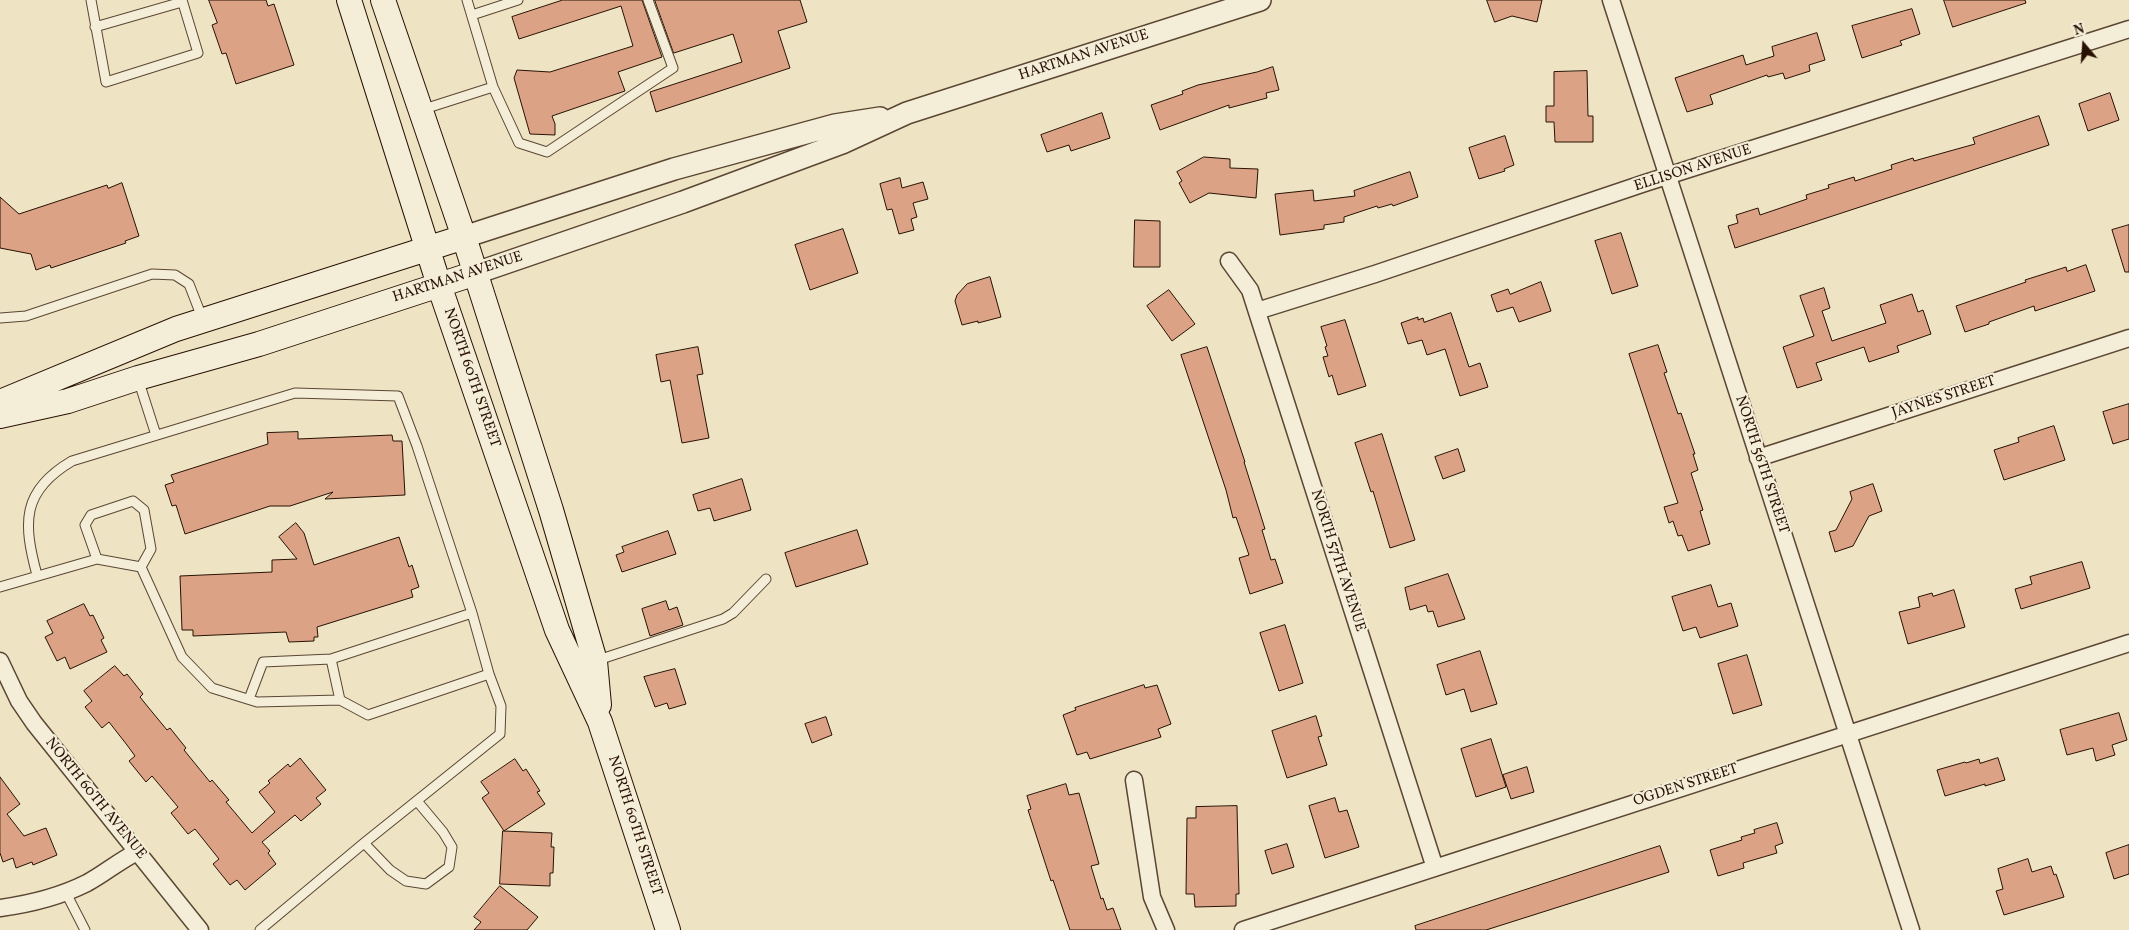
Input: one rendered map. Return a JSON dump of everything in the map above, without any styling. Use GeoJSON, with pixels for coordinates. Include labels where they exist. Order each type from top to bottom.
{"type":"FeatureCollection","features":[{"type":"Feature","properties":{"kind":"main road","name":"NORTH 60TH STREET"},"geometry":{"type":"LineString","coordinates":[[349,0],[439,285],[557,630],[600,722],[668,930]]}},
{"type":"Feature","properties":{"kind":"main road","name":"NORTH 60TH STREET"},"geometry":{"type":"LineString","coordinates":[[385,0],[476,273],[551,510],[595,661],[600,722]]}},
{"type":"Feature","properties":{"kind":"main road","name":"HARTMAN AVENUE"},"geometry":{"type":"LineString","coordinates":[[0,402],[176,329],[464,238]]}},
{"type":"Feature","properties":{"kind":"main road","name":"HARTMAN AVENUE"},"geometry":{"type":"LineString","coordinates":[[0,416],[68,401],[138,378],[259,344],[476,273]]}},
{"type":"Feature","properties":{"kind":"street","name":"HARTMAN AVENUE"},"geometry":{"type":"LineString","coordinates":[[476,273],[683,202],[842,143],[907,113],[1260,0]]}},
{"type":"Feature","properties":{"kind":"street","name":"NORTH 56TH STREET"},"geometry":{"type":"LineString","coordinates":[[1611,0],[1846,734],[1911,930]]}},
{"type":"Feature","properties":{"kind":"street","name":"ELLISON AVENUE"},"geometry":{"type":"LineString","coordinates":[[1257,311],[2129,28]]}},
{"type":"Feature","properties":{"kind":"street","name":"HARTMAN AVENUE"},"geometry":{"type":"LineString","coordinates":[[464,238],[674,169],[835,125],[907,113]]}},
{"type":"Feature","properties":{"kind":"street","name":"NORTH 57TH AVENUE"},"geometry":{"type":"LineString","coordinates":[[1229,261],[1250,290],[1435,868]]}},
{"type":"Feature","properties":{"kind":"street","name":"JAYNES STREET"},"geometry":{"type":"LineString","coordinates":[[1758,458],[2129,338]]}},
{"type":"Feature","properties":{"kind":"street","name":"OGDEN STREET"},"geometry":{"type":"LineString","coordinates":[[1244,930],[2129,643]]}},
{"type":"Feature","properties":{"kind":"street","name":"NORTH 60TH AVENUE"},"geometry":{"type":"LineString","coordinates":[[0,661],[19,701],[34,723],[200,930]]}},
{"type":"Feature","properties":{"kind":"street"},"geometry":{"type":"LineString","coordinates":[[1134,780],[1152,897],[1166,930]]}},
{"type":"Feature","properties":{"kind":"street"},"geometry":{"type":"LineString","coordinates":[[0,908],[23,905],[66,893],[88,883],[137,852]]}},
{"type":"Feature","properties":{"kind":"lane"},"geometry":{"type":"LineString","coordinates":[[91,0],[95,28],[106,82],[198,53],[182,1],[95,28]]}},
{"type":"Feature","properties":{"kind":"lane"},"geometry":{"type":"LineString","coordinates":[[468,0],[493,87],[520,143],[547,152],[673,68],[648,0]]}},
{"type":"Feature","properties":{"kind":"lane"},"geometry":{"type":"LineString","coordinates":[[472,16],[518,0]]}},
{"type":"Feature","properties":{"kind":"lane"},"geometry":{"type":"LineString","coordinates":[[421,110],[493,87]]}},
{"type":"Feature","properties":{"kind":"lane"},"geometry":{"type":"LineString","coordinates":[[0,318],[26,316],[152,274],[175,275],[189,284],[203,320]]}},
{"type":"Feature","properties":{"kind":"lane"},"geometry":{"type":"LineString","coordinates":[[138,378],[156,435]]}},
{"type":"Feature","properties":{"kind":"lane"},"geometry":{"type":"LineString","coordinates":[[37,576],[31,552],[28,520],[31,505],[42,484],[53,472],[72,461],[295,393],[398,396],[417,446],[472,613],[489,674],[501,706],[500,734],[364,843],[260,930]]}},
{"type":"Feature","properties":{"kind":"lane"},"geometry":{"type":"LineString","coordinates":[[97,558],[85,526],[90,515],[133,501],[144,510],[151,550],[141,568]]}},
{"type":"Feature","properties":{"kind":"lane"},"geometry":{"type":"LineString","coordinates":[[0,586],[97,558],[141,568]]}},
{"type":"Feature","properties":{"kind":"lane"},"geometry":{"type":"LineString","coordinates":[[141,568],[182,657],[212,688],[257,702],[340,700],[368,715],[489,674]]}},
{"type":"Feature","properties":{"kind":"lane"},"geometry":{"type":"LineString","coordinates":[[595,661],[723,619],[733,613],[766,578]]}},
{"type":"Feature","properties":{"kind":"lane"},"geometry":{"type":"LineString","coordinates":[[249,699],[264,662],[331,659],[472,613]]}},
{"type":"Feature","properties":{"kind":"lane"},"geometry":{"type":"LineString","coordinates":[[331,659],[340,700]]}},
{"type":"Feature","properties":{"kind":"lane"},"geometry":{"type":"LineString","coordinates":[[364,843],[390,870],[406,881],[426,884],[449,867],[452,847],[443,832],[417,801]]}},
{"type":"Feature","properties":{"kind":"lane"},"geometry":{"type":"LineString","coordinates":[[66,893],[85,930]]}},
{"type":"Feature","properties":{"kind":"building"},"geometry":{"type":"Polygon","coordinates":[[[209,0],[266,0],[268,6],[274,4],[294,65],[236,84],[226,53],[222,54],[212,25],[217,23],[209,0]]]}},
{"type":"Feature","properties":{"kind":"building"},"geometry":{"type":"Polygon","coordinates":[[[563,0],[642,0],[662,57],[618,72],[625,91],[552,116],[555,124],[555,135],[530,134],[514,78],[517,70],[550,72],[633,46],[621,6],[519,39],[512,17],[563,0]]]}},
{"type":"Feature","properties":{"kind":"building"},"geometry":{"type":"Polygon","coordinates":[[[655,0],[800,0],[807,22],[778,31],[790,68],[656,112],[650,92],[742,62],[733,34],[674,53],[655,0]]]}},
{"type":"Feature","properties":{"kind":"building"},"geometry":{"type":"Polygon","coordinates":[[[1487,0],[1542,0],[1537,22],[1512,16],[1495,22],[1487,0]]]}},
{"type":"Feature","properties":{"kind":"building"},"geometry":{"type":"Polygon","coordinates":[[[1944,0],[2025,0],[2026,3],[1953,27],[1944,0]]]}},
{"type":"Feature","properties":{"kind":"building"},"geometry":{"type":"Polygon","coordinates":[[[1912,9],[1920,34],[1900,41],[1902,45],[1862,58],[1852,26],[1912,9]]]}},
{"type":"Feature","properties":{"kind":"building"},"geometry":{"type":"Polygon","coordinates":[[[1817,33],[1825,60],[1809,65],[1810,71],[1785,79],[1783,73],[1768,77],[1767,75],[1710,95],[1713,104],[1687,112],[1675,78],[1743,55],[1746,65],[1774,56],[1772,47],[1817,33]]]}},
{"type":"Feature","properties":{"kind":"building"},"geometry":{"type":"Polygon","coordinates":[[[1273,67],[1279,90],[1266,93],[1267,98],[1229,108],[1229,105],[1160,130],[1151,105],[1183,94],[1182,91],[1198,85],[1273,67]]]}},
{"type":"Feature","properties":{"kind":"building"},"geometry":{"type":"Polygon","coordinates":[[[1587,71],[1588,116],[1593,116],[1593,142],[1555,142],[1554,122],[1546,122],[1546,106],[1554,106],[1554,72],[1587,71]]]}},
{"type":"Feature","properties":{"kind":"building"},"geometry":{"type":"Polygon","coordinates":[[[2110,93],[2119,120],[2088,131],[2079,104],[2110,93]]]}},
{"type":"Feature","properties":{"kind":"building"},"geometry":{"type":"Polygon","coordinates":[[[1102,113],[1110,138],[1071,151],[1069,145],[1047,152],[1041,135],[1102,113]]]}},
{"type":"Feature","properties":{"kind":"building"},"geometry":{"type":"Polygon","coordinates":[[[2039,116],[2049,145],[1735,248],[1728,226],[1738,223],[1736,215],[1758,208],[1760,215],[1807,199],[1806,195],[1829,188],[1828,185],[1854,177],[1855,181],[1892,169],[1891,165],[1913,158],[1914,161],[1975,144],[1973,138],[2039,116]]]}},
{"type":"Feature","properties":{"kind":"building"},"geometry":{"type":"Polygon","coordinates":[[[1505,136],[1514,165],[1504,169],[1505,171],[1479,179],[1469,148],[1505,136]]]}},
{"type":"Feature","properties":{"kind":"building"},"geometry":{"type":"Polygon","coordinates":[[[1204,157],[1230,159],[1230,168],[1258,169],[1256,198],[1209,193],[1190,203],[1179,183],[1182,181],[1177,172],[1204,157]]]}},
{"type":"Feature","properties":{"kind":"building"},"geometry":{"type":"Polygon","coordinates":[[[1410,172],[1418,197],[1393,206],[1392,204],[1378,208],[1377,206],[1344,217],[1344,222],[1324,225],[1324,229],[1280,235],[1275,194],[1313,190],[1314,201],[1355,196],[1354,191],[1410,172]]]}},
{"type":"Feature","properties":{"kind":"building"},"geometry":{"type":"Polygon","coordinates":[[[900,178],[902,188],[923,182],[928,199],[913,203],[917,217],[911,219],[914,230],[899,234],[892,209],[887,210],[880,184],[900,178]]]}},
{"type":"Feature","properties":{"kind":"building"},"geometry":{"type":"Polygon","coordinates":[[[122,183],[139,236],[125,241],[126,243],[51,268],[50,265],[36,270],[31,254],[0,248],[0,197],[19,214],[107,185],[108,188],[122,183]]]}},
{"type":"Feature","properties":{"kind":"building"},"geometry":{"type":"Polygon","coordinates":[[[1135,220],[1160,221],[1160,267],[1134,267],[1135,220]]]}},
{"type":"Feature","properties":{"kind":"building"},"geometry":{"type":"Polygon","coordinates":[[[2129,225],[2129,272],[2125,272],[2112,230],[2129,225]]]}},
{"type":"Feature","properties":{"kind":"building"},"geometry":{"type":"Polygon","coordinates":[[[843,229],[858,273],[810,290],[795,245],[843,229]]]}},
{"type":"Feature","properties":{"kind":"building"},"geometry":{"type":"Polygon","coordinates":[[[1621,233],[1638,286],[1612,294],[1595,241],[1621,233]]]}},
{"type":"Feature","properties":{"kind":"building"},"geometry":{"type":"Polygon","coordinates":[[[2086,265],[2095,291],[2035,311],[2034,306],[1965,332],[1956,306],[2066,267],[2067,271],[2086,265]]]}},
{"type":"Feature","properties":{"kind":"building"},"geometry":{"type":"Polygon","coordinates":[[[990,277],[1001,317],[962,325],[955,301],[957,295],[967,284],[990,277]]]}},
{"type":"Feature","properties":{"kind":"building"},"geometry":{"type":"Polygon","coordinates":[[[1541,282],[1551,311],[1519,322],[1513,307],[1497,312],[1491,295],[1508,289],[1510,294],[1541,282]]]}},
{"type":"Feature","properties":{"kind":"building"},"geometry":{"type":"Polygon","coordinates":[[[1824,288],[1830,308],[1822,311],[1832,341],[1886,323],[1880,305],[1912,294],[1918,312],[1923,310],[1931,334],[1897,346],[1899,352],[1869,362],[1864,347],[1816,363],[1822,380],[1797,388],[1783,347],[1814,336],[1800,296],[1824,288]]]}},
{"type":"Feature","properties":{"kind":"building"},"geometry":{"type":"Polygon","coordinates":[[[1169,290],[1195,324],[1172,341],[1147,306],[1169,290]]]}},
{"type":"Feature","properties":{"kind":"building"},"geometry":{"type":"Polygon","coordinates":[[[1451,313],[1469,367],[1480,363],[1488,387],[1460,396],[1445,349],[1427,355],[1422,340],[1408,344],[1401,323],[1418,317],[1418,320],[1423,318],[1424,322],[1451,313]]]}},
{"type":"Feature","properties":{"kind":"building"},"geometry":{"type":"Polygon","coordinates":[[[1345,320],[1366,386],[1338,395],[1332,375],[1329,377],[1323,357],[1328,356],[1321,327],[1345,320]]]}},
{"type":"Feature","properties":{"kind":"building"},"geometry":{"type":"Polygon","coordinates":[[[1658,345],[1667,372],[1664,373],[1678,414],[1681,413],[1695,454],[1693,454],[1698,470],[1691,473],[1703,510],[1700,511],[1710,544],[1688,551],[1682,535],[1678,536],[1673,521],[1669,523],[1664,507],[1678,503],[1629,354],[1658,345]]]}},
{"type":"Feature","properties":{"kind":"building"},"geometry":{"type":"Polygon","coordinates":[[[698,347],[703,374],[697,375],[709,438],[682,443],[670,380],[661,382],[656,355],[698,347]]]}},
{"type":"Feature","properties":{"kind":"building"},"geometry":{"type":"Polygon","coordinates":[[[1207,347],[1245,462],[1265,529],[1262,530],[1271,560],[1275,559],[1283,583],[1250,594],[1239,558],[1249,555],[1236,517],[1233,518],[1226,490],[1181,355],[1207,347]]]}},
{"type":"Feature","properties":{"kind":"building"},"geometry":{"type":"Polygon","coordinates":[[[2129,404],[2129,439],[2113,444],[2103,412],[2129,404]]]}},
{"type":"Feature","properties":{"kind":"building"},"geometry":{"type":"Polygon","coordinates":[[[2054,426],[2065,460],[2004,480],[1994,450],[2019,442],[2018,438],[2054,426]]]}},
{"type":"Feature","properties":{"kind":"building"},"geometry":{"type":"Polygon","coordinates":[[[298,432],[298,439],[392,435],[393,441],[402,441],[405,495],[325,499],[333,492],[290,506],[270,506],[185,534],[176,505],[172,506],[165,485],[174,482],[171,475],[268,444],[267,433],[298,432]]]}},
{"type":"Feature","properties":{"kind":"building"},"geometry":{"type":"Polygon","coordinates":[[[1382,434],[1415,540],[1390,548],[1373,491],[1371,492],[1355,443],[1382,434]]]}},
{"type":"Feature","properties":{"kind":"building"},"geometry":{"type":"Polygon","coordinates":[[[1458,449],[1465,471],[1443,479],[1435,457],[1458,449]]]}},
{"type":"Feature","properties":{"kind":"building"},"geometry":{"type":"Polygon","coordinates":[[[742,479],[751,510],[714,521],[710,508],[698,511],[693,495],[742,479]]]}},
{"type":"Feature","properties":{"kind":"building"},"geometry":{"type":"Polygon","coordinates":[[[1873,484],[1882,511],[1869,516],[1853,546],[1835,552],[1829,532],[1836,530],[1852,499],[1850,492],[1873,484]]]}},
{"type":"Feature","properties":{"kind":"building"},"geometry":{"type":"Polygon","coordinates":[[[296,523],[304,533],[314,565],[399,537],[409,567],[412,565],[419,587],[411,590],[413,597],[317,627],[318,637],[314,637],[314,641],[289,642],[286,632],[193,636],[193,630],[182,630],[180,576],[272,572],[272,560],[297,559],[279,537],[296,523]]]}},
{"type":"Feature","properties":{"kind":"building"},"geometry":{"type":"Polygon","coordinates":[[[857,530],[868,564],[796,587],[785,553],[857,530]]]}},
{"type":"Feature","properties":{"kind":"building"},"geometry":{"type":"Polygon","coordinates":[[[668,531],[676,554],[622,572],[616,555],[624,552],[622,547],[668,531]]]}},
{"type":"Feature","properties":{"kind":"building"},"geometry":{"type":"Polygon","coordinates":[[[2082,562],[2090,588],[2021,609],[2015,589],[2032,584],[2030,577],[2082,562]]]}},
{"type":"Feature","properties":{"kind":"building"},"geometry":{"type":"Polygon","coordinates":[[[1448,574],[1465,619],[1438,627],[1433,611],[1428,612],[1426,605],[1410,610],[1405,588],[1448,574]]]}},
{"type":"Feature","properties":{"kind":"building"},"geometry":{"type":"Polygon","coordinates":[[[1711,585],[1718,607],[1731,603],[1738,626],[1700,638],[1696,627],[1683,631],[1672,597],[1711,585]]]}},
{"type":"Feature","properties":{"kind":"building"},"geometry":{"type":"Polygon","coordinates":[[[1954,590],[1965,627],[1908,644],[1899,612],[1920,607],[1918,597],[1932,593],[1933,596],[1954,590]]]}},
{"type":"Feature","properties":{"kind":"building"},"geometry":{"type":"Polygon","coordinates":[[[666,601],[669,610],[677,607],[683,625],[650,636],[642,609],[666,601]]]}},
{"type":"Feature","properties":{"kind":"building"},"geometry":{"type":"Polygon","coordinates":[[[84,604],[90,616],[93,615],[104,638],[101,640],[107,652],[70,669],[65,657],[57,661],[45,637],[53,633],[47,621],[84,604]]]}},
{"type":"Feature","properties":{"kind":"building"},"geometry":{"type":"Polygon","coordinates":[[[1285,625],[1303,683],[1279,691],[1260,633],[1285,625]]]}},
{"type":"Feature","properties":{"kind":"building"},"geometry":{"type":"Polygon","coordinates":[[[1480,651],[1497,704],[1471,712],[1464,689],[1446,695],[1437,665],[1480,651]]]}},
{"type":"Feature","properties":{"kind":"building"},"geometry":{"type":"Polygon","coordinates":[[[1747,655],[1762,705],[1733,714],[1718,664],[1747,655]]]}},
{"type":"Feature","properties":{"kind":"building"},"geometry":{"type":"Polygon","coordinates":[[[115,666],[124,676],[127,674],[143,694],[140,697],[167,730],[170,728],[186,748],[184,750],[210,782],[212,780],[229,800],[226,802],[252,833],[275,812],[259,792],[270,783],[268,781],[288,764],[290,767],[300,758],[326,790],[316,798],[321,804],[301,821],[295,815],[262,842],[270,851],[268,853],[276,864],[245,890],[237,880],[230,885],[213,864],[219,859],[195,829],[188,834],[171,813],[178,807],[152,776],[146,782],[129,761],[135,756],[109,722],[102,728],[85,707],[92,701],[84,691],[115,666]]]}},
{"type":"Feature","properties":{"kind":"building"},"geometry":{"type":"Polygon","coordinates":[[[675,669],[686,704],[669,709],[667,703],[655,707],[644,677],[675,669]]]}},
{"type":"Feature","properties":{"kind":"building"},"geometry":{"type":"Polygon","coordinates":[[[1144,685],[1145,688],[1157,685],[1171,724],[1158,729],[1161,737],[1090,759],[1087,752],[1077,755],[1063,715],[1076,710],[1075,708],[1144,685]]]}},
{"type":"Feature","properties":{"kind":"building"},"geometry":{"type":"Polygon","coordinates":[[[2119,713],[2127,740],[2112,745],[2115,755],[2096,761],[2093,748],[2067,755],[2060,730],[2119,713]]]}},
{"type":"Feature","properties":{"kind":"building"},"geometry":{"type":"Polygon","coordinates":[[[1316,716],[1322,736],[1318,737],[1327,765],[1287,778],[1272,731],[1316,716]]]}},
{"type":"Feature","properties":{"kind":"building"},"geometry":{"type":"Polygon","coordinates":[[[826,717],[832,735],[812,743],[805,724],[826,717]]]}},
{"type":"Feature","properties":{"kind":"building"},"geometry":{"type":"Polygon","coordinates":[[[1491,739],[1506,787],[1476,797],[1461,749],[1491,739]]]}},
{"type":"Feature","properties":{"kind":"building"},"geometry":{"type":"Polygon","coordinates":[[[1998,758],[2005,780],[1945,796],[1937,770],[1979,759],[1980,763],[1998,758]]]}},
{"type":"Feature","properties":{"kind":"building"},"geometry":{"type":"Polygon","coordinates":[[[515,759],[523,771],[526,769],[540,791],[537,792],[545,804],[504,831],[482,798],[489,793],[481,782],[515,759]]]}},
{"type":"Feature","properties":{"kind":"building"},"geometry":{"type":"Polygon","coordinates":[[[1527,767],[1534,792],[1511,799],[1503,775],[1527,767]]]}},
{"type":"Feature","properties":{"kind":"building"},"geometry":{"type":"Polygon","coordinates":[[[0,777],[20,804],[7,814],[24,836],[46,828],[57,855],[33,865],[32,862],[16,868],[13,858],[3,862],[0,853],[0,777]]]}},
{"type":"Feature","properties":{"kind":"building"},"geometry":{"type":"Polygon","coordinates":[[[1066,784],[1069,795],[1079,793],[1099,864],[1091,866],[1101,899],[1103,898],[1107,910],[1113,908],[1121,930],[1070,930],[1053,880],[1051,881],[1028,810],[1031,809],[1027,796],[1066,784]]]}},
{"type":"Feature","properties":{"kind":"building"},"geometry":{"type":"Polygon","coordinates":[[[1335,798],[1339,812],[1347,810],[1359,847],[1325,858],[1309,806],[1335,798]]]}},
{"type":"Feature","properties":{"kind":"building"},"geometry":{"type":"Polygon","coordinates":[[[1237,806],[1239,894],[1236,894],[1236,906],[1195,907],[1194,894],[1186,894],[1187,818],[1196,818],[1196,807],[1237,806]]]}},
{"type":"Feature","properties":{"kind":"building"},"geometry":{"type":"Polygon","coordinates":[[[1777,823],[1783,843],[1775,846],[1777,853],[1743,863],[1744,868],[1718,876],[1710,850],[1742,840],[1741,837],[1755,833],[1754,830],[1777,823]]]}},
{"type":"Feature","properties":{"kind":"building"},"geometry":{"type":"Polygon","coordinates":[[[503,831],[552,833],[551,847],[554,847],[553,873],[550,873],[550,886],[500,884],[503,831]]]}},
{"type":"Feature","properties":{"kind":"building"},"geometry":{"type":"Polygon","coordinates":[[[1287,844],[1294,867],[1272,874],[1265,851],[1287,844]]]}},
{"type":"Feature","properties":{"kind":"building"},"geometry":{"type":"Polygon","coordinates":[[[2129,845],[2129,874],[2114,879],[2106,853],[2129,845]]]}},
{"type":"Feature","properties":{"kind":"building"},"geometry":{"type":"Polygon","coordinates":[[[1660,846],[1669,872],[1486,930],[1416,930],[1415,926],[1660,846]]]}},
{"type":"Feature","properties":{"kind":"building"},"geometry":{"type":"Polygon","coordinates":[[[2028,859],[2032,872],[2051,866],[2054,875],[2056,874],[2064,897],[2004,915],[1996,891],[2003,889],[1998,869],[2028,859]]]}},
{"type":"Feature","properties":{"kind":"building"},"geometry":{"type":"Polygon","coordinates":[[[500,886],[538,917],[527,930],[474,930],[481,922],[474,917],[500,886]]]}}]}
